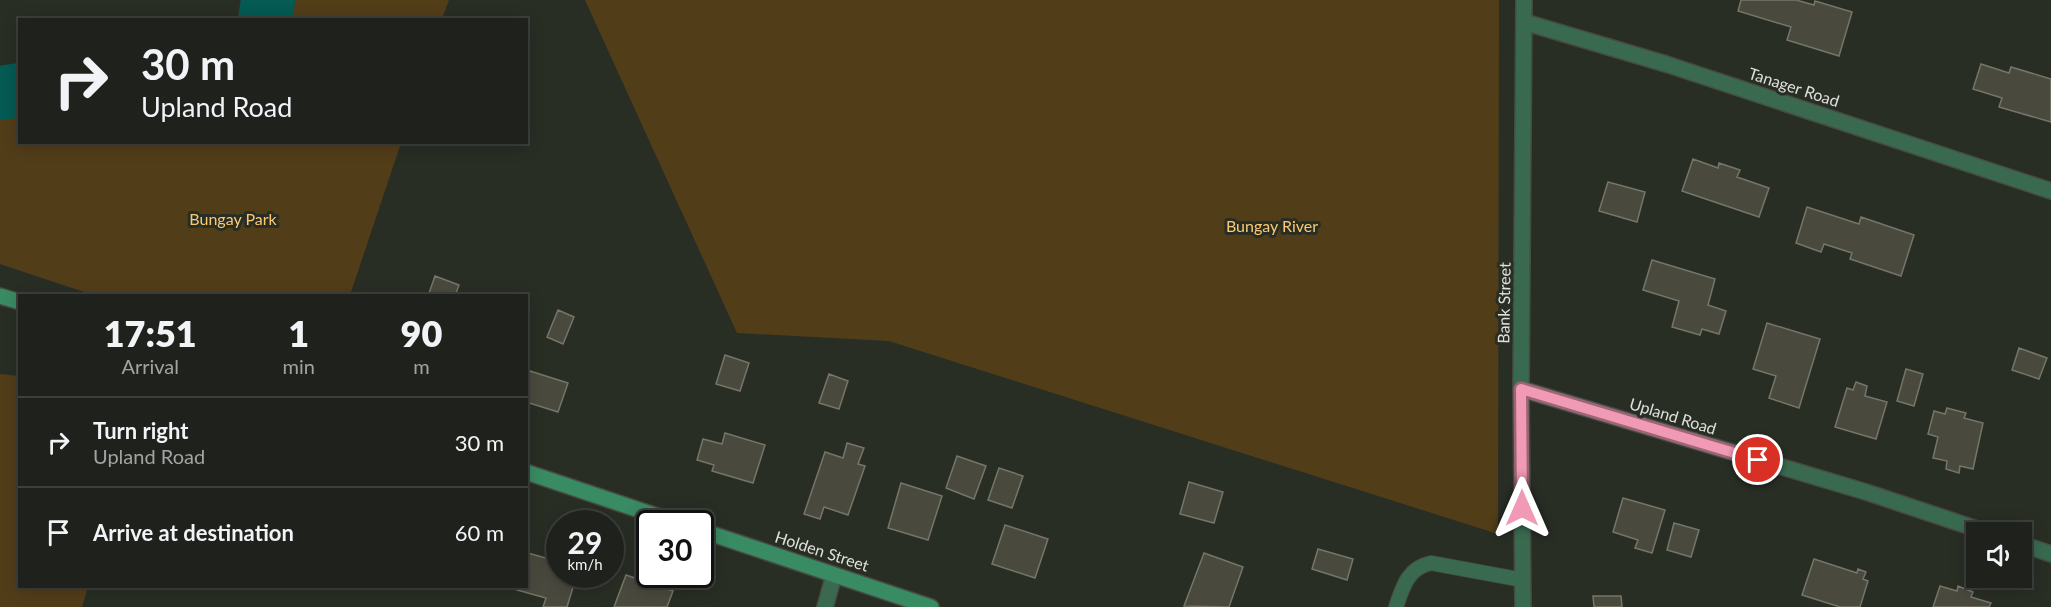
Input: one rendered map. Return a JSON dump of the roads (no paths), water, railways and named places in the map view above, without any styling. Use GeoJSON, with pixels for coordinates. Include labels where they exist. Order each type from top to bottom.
{"type":"FeatureCollection","features":[{"type":"Feature","properties":{"kind":"main road"},"geometry":{"type":"LineString","coordinates":[[0,296],[18,301]]}},
{"type":"Feature","properties":{"kind":"main road"},"geometry":{"type":"LineString","coordinates":[[528,473],[639,510]]}},
{"type":"Feature","properties":{"kind":"main road","name":"Holden Street"},"geometry":{"type":"LineString","coordinates":[[714,535],[931,607]]}},
{"type":"Feature","properties":{"kind":"street","name":"Bank Street"},"geometry":{"type":"LineString","coordinates":[[1523,607],[1521,389],[1524,0]]}},
{"type":"Feature","properties":{"kind":"street","name":"Tanager Road"},"geometry":{"type":"LineString","coordinates":[[1524,22],[1677,67],[2051,191]]}},
{"type":"Feature","properties":{"kind":"street","name":"Upland Road"},"geometry":{"type":"LineString","coordinates":[[1521,389],[1866,492],[1966,525]]}},
{"type":"Feature","properties":{"kind":"street"},"geometry":{"type":"LineString","coordinates":[[2032,547],[2051,554]]}},
{"type":"Feature","properties":{"kind":"street"},"geometry":{"type":"LineString","coordinates":[[825,607],[834,575]]}},
{"type":"Feature","properties":{"kind":"lane"},"geometry":{"type":"LineString","coordinates":[[1396,607],[1410,573],[1420,565],[1431,562],[1522,580]]}},
{"type":"Feature","properties":{"kind":"waterway","name":"Bungay River"},"geometry":{"type":"LineString","coordinates":[[265,18],[268,0]]}},
{"type":"Feature","properties":{"kind":"waterway","name":"Bungay River"},"geometry":{"type":"LineString","coordinates":[[0,93],[18,90]]}},
{"type":"Feature","properties":{"kind":"park label","name":"Bungay Park"},"geometry":{"type":"Point","coordinates":[233,219]}}]}
